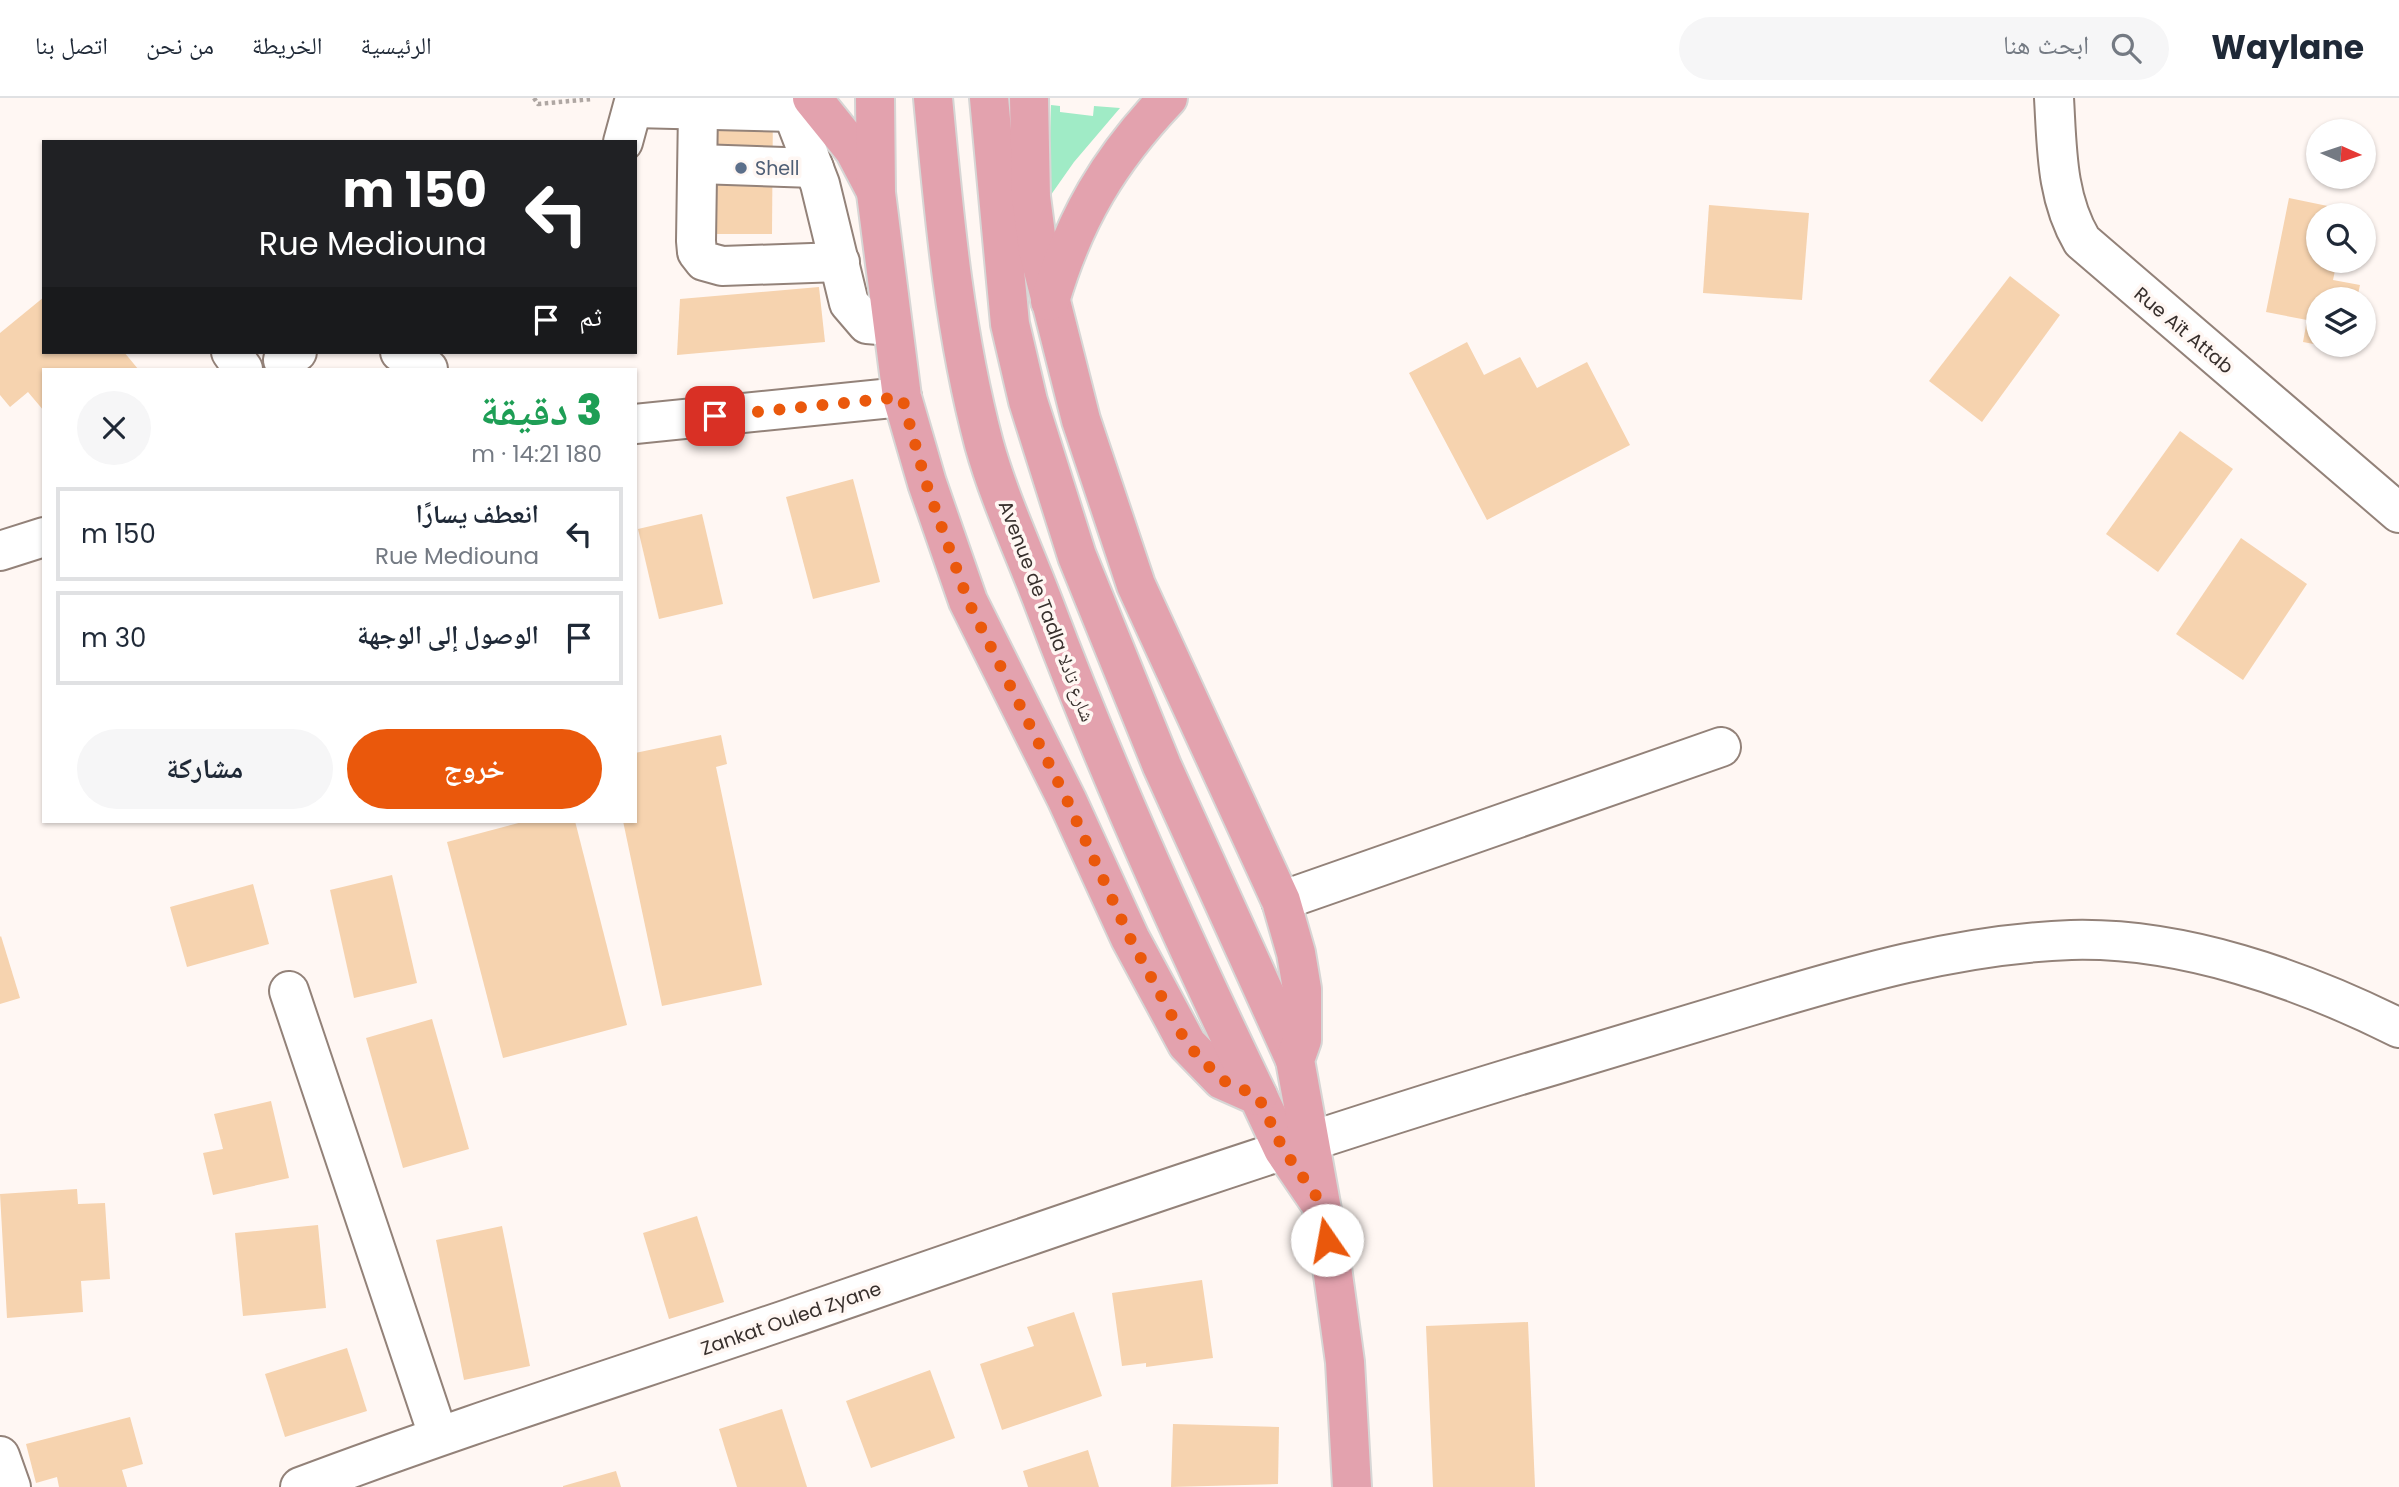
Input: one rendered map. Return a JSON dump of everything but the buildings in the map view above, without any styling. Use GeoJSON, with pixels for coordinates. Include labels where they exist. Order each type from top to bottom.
{"type":"FeatureCollection","features":[{"type":"Feature","properties":{"kind":"main road"},"geometry":{"type":"LineString","coordinates":[[876,98],[871,181],[902,397],[926,483],[968,601],[1067,800],[1130,938],[1187,1044],[1222,1080],[1258,1096]]}},
{"type":"Feature","properties":{"kind":"main road","name":"Avenue de Tadla شارع تادلا"},"geometry":{"type":"LineString","coordinates":[[933,98],[949,265],[963,358],[985,447],[1080,701],[1131,823],[1258,1096],[1297,1144],[1319,1200],[1331,1260],[1345,1362],[1352,1487]]}},
{"type":"Feature","properties":{"kind":"main road","name":"Avenue de Tadla شارع تادلا"},"geometry":{"type":"LineString","coordinates":[[989,98],[1010,324],[1028,401],[1077,556],[1162,766],[1295,1060]]}},
{"type":"Feature","properties":{"kind":"main road","name":"Avenue de Tadla شارع تادلا"},"geometry":{"type":"LineString","coordinates":[[1029,98],[1031,197],[1049,303],[1082,420],[1136,584],[1281,901],[1296,953],[1302,989],[1302,1040],[1295,1060],[1297,1144]]}},
{"type":"Feature","properties":{"kind":"main road"},"geometry":{"type":"LineString","coordinates":[[1049,303],[1063,258],[1099,183],[1134,135],[1168,98]]}},
{"type":"Feature","properties":{"kind":"main road"},"geometry":{"type":"LineString","coordinates":[[797,103],[841,131],[871,181]]}},
{"type":"Feature","properties":{"kind":"street","name":"Rue Aït Attab"},"geometry":{"type":"LineString","coordinates":[[2054,98],[2059,181],[2069,219],[2082,242],[2399,513]]}},
{"type":"Feature","properties":{"kind":"street"},"geometry":{"type":"LineString","coordinates":[[631,116],[797,103],[849,303],[856,315],[867,324],[891,326]]}},
{"type":"Feature","properties":{"kind":"street"},"geometry":{"type":"LineString","coordinates":[[698,110],[696,241],[697,252],[704,261],[722,266],[840,262]]}},
{"type":"Feature","properties":{"kind":"street"},"geometry":{"type":"LineString","coordinates":[[698,163],[871,181]]}},
{"type":"Feature","properties":{"kind":"street"},"geometry":{"type":"LineString","coordinates":[[403,354],[427,368]]}},
{"type":"Feature","properties":{"kind":"street"},"geometry":{"type":"LineString","coordinates":[[430,368],[445,354]]}},
{"type":"Feature","properties":{"kind":"street"},"geometry":{"type":"LineString","coordinates":[[637,424],[902,397]]}},
{"type":"Feature","properties":{"kind":"street"},"geometry":{"type":"LineString","coordinates":[[0,551],[42,538]]}},
{"type":"Feature","properties":{"kind":"street"},"geometry":{"type":"LineString","coordinates":[[1281,901],[1721,747]]}},
{"type":"Feature","properties":{"kind":"street","name":"Zankat Ouled Zyane"},"geometry":{"type":"LineString","coordinates":[[300,1487],[438,1435],[618,1377],[1297,1144],[1868,970],[1979,948],[2036,942],[2080,940],[2155,947],[2234,963],[2339,999],[2399,1028]]}},
{"type":"Feature","properties":{"kind":"street"},"geometry":{"type":"LineString","coordinates":[[289,991],[438,1435]]}},
{"type":"Feature","properties":{"kind":"street"},"geometry":{"type":"LineString","coordinates":[[0,1456],[11,1487]]}},
{"type":"Feature","properties":{"kind":"path"},"geometry":{"type":"LineString","coordinates":[[534,98],[538,104],[593,99]]}},
{"type":"Feature","properties":{"kind":"green space"},"geometry":{"type":"Polygon","coordinates":[[[1051,105],[1060,106],[1060,112],[1093,116],[1094,106],[1120,108],[1074,162],[1048,199],[1051,105]]]}},
{"type":"Feature","properties":{"kind":"place","name":"Shell"},"geometry":{"type":"Point","coordinates":[741,168]}},
{"type":"Feature","properties":{"kind":"route"},"geometry":{"type":"LineString","coordinates":[[715,416],[902,397],[926,483],[968,601],[1067,800],[1130,938],[1187,1044],[1208,1069],[1222,1080],[1258,1096],[1283,1149],[1319,1200],[1327,1240]]}}]}
